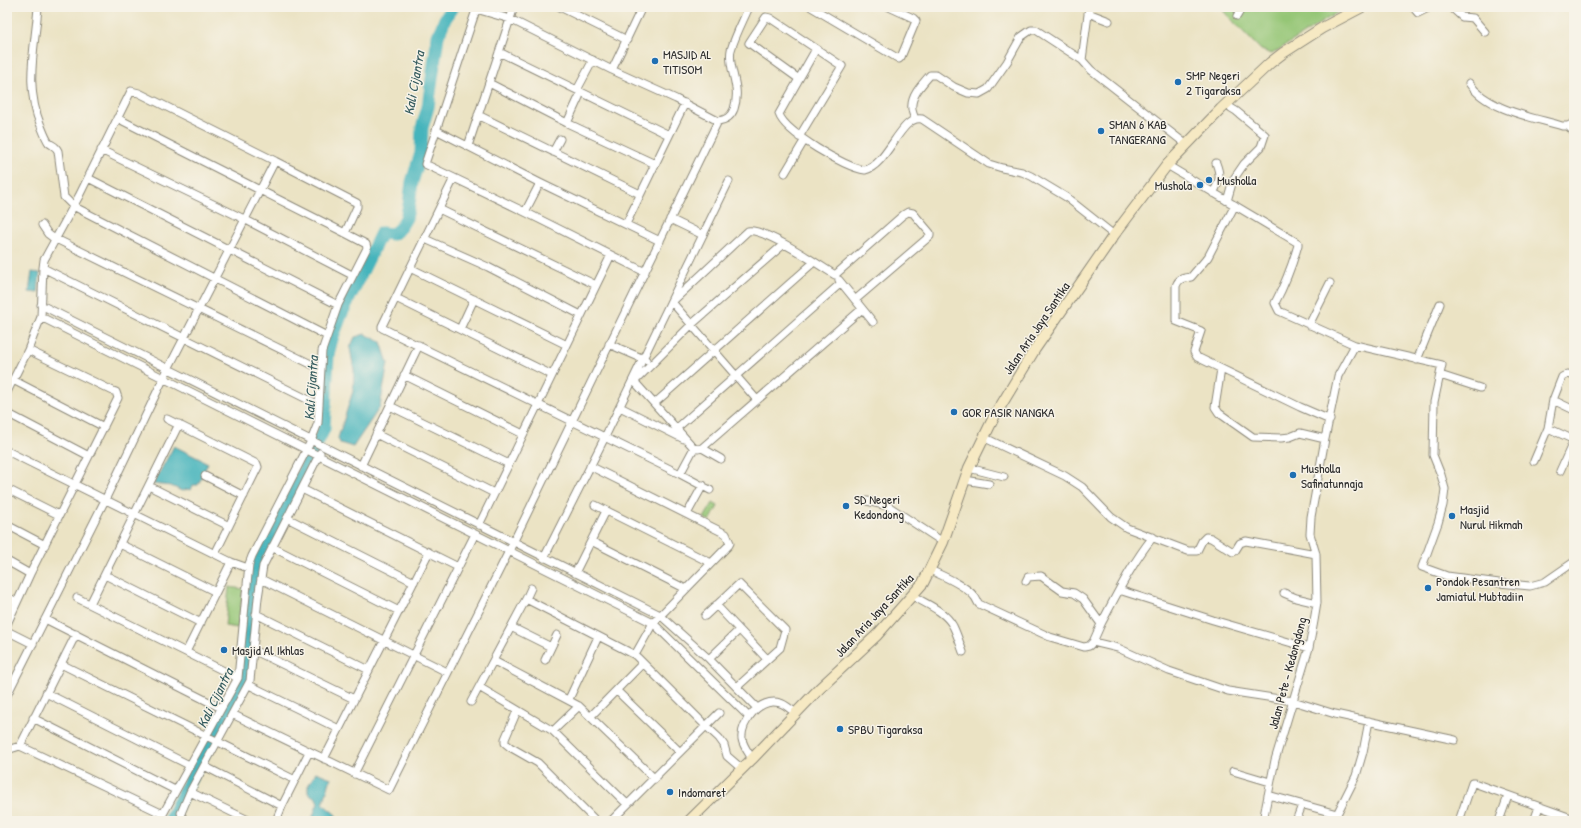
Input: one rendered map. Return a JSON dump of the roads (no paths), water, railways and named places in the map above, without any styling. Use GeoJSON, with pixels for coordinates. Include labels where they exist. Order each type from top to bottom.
{"type":"FeatureCollection","features":[{"type":"Feature","properties":{"kind":"street"},"geometry":{"type":"LineString","coordinates":[[38,7],[31,87],[41,125],[49,142],[58,151],[64,197],[73,206],[327,336]]}},
{"type":"Feature","properties":{"kind":"street"},"geometry":{"type":"LineString","coordinates":[[468,146],[514,7]]}},
{"type":"Feature","properties":{"kind":"street"},"geometry":{"type":"LineString","coordinates":[[560,7],[627,40]]}},
{"type":"Feature","properties":{"kind":"street"},"geometry":{"type":"LineString","coordinates":[[645,272],[525,212],[426,166],[424,163],[476,8],[510,20],[612,70],[685,103],[718,121],[726,120],[732,113],[736,104],[737,89],[732,65],[731,50],[749,7]]}},
{"type":"Feature","properties":{"kind":"street"},"geometry":{"type":"LineString","coordinates":[[811,7],[820,9],[899,59],[916,21],[913,18],[889,7]]}},
{"type":"Feature","properties":{"kind":"street"},"geometry":{"type":"LineString","coordinates":[[1237,16],[1242,7]]}},
{"type":"Feature","properties":{"kind":"street","name":"Jalan Aria Jaya Santika"},"geometry":{"type":"LineString","coordinates":[[689,821],[752,759],[820,688],[877,635],[923,583],[943,542],[969,468],[983,437],[1035,349],[1090,272],[1114,235],[1166,165],[1221,109],[1283,53],[1322,28],[1362,7]]}},
{"type":"Feature","properties":{"kind":"street"},"geometry":{"type":"LineString","coordinates":[[1413,7],[1418,13],[1430,7]]}},
{"type":"Feature","properties":{"kind":"street"},"geometry":{"type":"LineString","coordinates":[[1451,7],[1462,17],[1473,18],[1485,32]]}},
{"type":"Feature","properties":{"kind":"street"},"geometry":{"type":"LineString","coordinates":[[612,70],[627,40],[640,8]]}},
{"type":"Feature","properties":{"kind":"street"},"geometry":{"type":"LineString","coordinates":[[1082,60],[1088,9],[1109,21]]}},
{"type":"Feature","properties":{"kind":"street"},"geometry":{"type":"LineString","coordinates":[[784,173],[842,65],[766,17],[749,42],[799,79]]}},
{"type":"Feature","properties":{"kind":"street"},"geometry":{"type":"LineString","coordinates":[[915,119],[911,109],[914,96],[930,75],[936,75],[954,87],[968,93],[979,94],[988,89],[1007,62],[1021,37],[1031,30],[1036,30],[1082,60],[1091,70],[1187,145]]}},
{"type":"Feature","properties":{"kind":"street"},"geometry":{"type":"LineString","coordinates":[[816,49],[779,114],[802,139],[832,157],[862,170],[868,170],[883,159],[908,123],[915,119],[922,119],[989,164],[1022,172],[1066,197],[1114,235]]}},
{"type":"Feature","properties":{"kind":"street"},"geometry":{"type":"LineString","coordinates":[[499,52],[578,94],[669,135]]}},
{"type":"Feature","properties":{"kind":"street"},"geometry":{"type":"LineString","coordinates":[[567,123],[593,60]]}},
{"type":"Feature","properties":{"kind":"street"},"geometry":{"type":"LineString","coordinates":[[489,83],[567,123],[655,164]]}},
{"type":"Feature","properties":{"kind":"street"},"geometry":{"type":"LineString","coordinates":[[1469,83],[1481,97],[1490,102],[1505,109],[1562,126],[1571,124],[1574,132]]}},
{"type":"Feature","properties":{"kind":"street"},"geometry":{"type":"LineString","coordinates":[[7,392],[28,350],[41,317],[44,260],[88,178],[131,91],[134,91],[357,203],[358,207],[345,233]]}},
{"type":"Feature","properties":{"kind":"street"},"geometry":{"type":"LineString","coordinates":[[626,224],[685,103]]}},
{"type":"Feature","properties":{"kind":"street"},"geometry":{"type":"LineString","coordinates":[[1226,105],[1240,114],[1265,135],[1261,147],[1244,164],[1233,180],[1227,201]]}},
{"type":"Feature","properties":{"kind":"street"},"geometry":{"type":"LineString","coordinates":[[478,115],[640,194]]}},
{"type":"Feature","properties":{"kind":"street"},"geometry":{"type":"LineString","coordinates":[[7,750],[20,746],[161,815],[163,814],[238,678],[248,568],[252,556],[312,442],[318,422],[322,351],[338,305],[367,246],[345,233],[117,118]]}},
{"type":"Feature","properties":{"kind":"street"},"geometry":{"type":"LineString","coordinates":[[232,714],[389,790],[513,542],[718,121]]}},
{"type":"Feature","properties":{"kind":"street"},"geometry":{"type":"LineString","coordinates":[[436,130],[540,183],[660,241]]}},
{"type":"Feature","properties":{"kind":"street"},"geometry":{"type":"LineString","coordinates":[[553,152],[560,139]]}},
{"type":"Feature","properties":{"kind":"street"},"geometry":{"type":"LineString","coordinates":[[101,150],[244,219],[352,275]]}},
{"type":"Feature","properties":{"kind":"street"},"geometry":{"type":"LineString","coordinates":[[7,695],[105,500],[183,338],[275,161]]}},
{"type":"Feature","properties":{"kind":"street"},"geometry":{"type":"LineString","coordinates":[[1213,193],[1220,178],[1220,172],[1216,163]]}},
{"type":"Feature","properties":{"kind":"street"},"geometry":{"type":"LineString","coordinates":[[1166,165],[1298,243],[1285,285],[1275,305],[1279,311],[1355,345],[1442,365],[1434,402],[1433,455],[1445,489],[1443,508],[1422,568],[1447,576],[1530,586],[1545,582],[1574,562]]}},
{"type":"Feature","properties":{"kind":"street"},"geometry":{"type":"LineString","coordinates":[[88,178],[229,248],[338,305]]}},
{"type":"Feature","properties":{"kind":"street"},"geometry":{"type":"LineString","coordinates":[[454,178],[382,328],[710,490]]}},
{"type":"Feature","properties":{"kind":"street"},"geometry":{"type":"LineString","coordinates":[[544,558],[634,380],[729,181]]}},
{"type":"Feature","properties":{"kind":"street"},"geometry":{"type":"LineString","coordinates":[[525,212],[540,183]]}},
{"type":"Feature","properties":{"kind":"street"},"geometry":{"type":"LineString","coordinates":[[1235,206],[1208,257],[1191,277],[1182,278],[1176,286],[1176,321],[1200,329],[1201,333],[1194,352],[1195,355],[1221,369],[1330,420]]}},
{"type":"Feature","properties":{"kind":"street"},"geometry":{"type":"LineString","coordinates":[[439,208],[596,285]]}},
{"type":"Feature","properties":{"kind":"street"},"geometry":{"type":"LineString","coordinates":[[835,275],[908,212],[913,213],[926,228],[930,233],[928,238],[855,300]]}},
{"type":"Feature","properties":{"kind":"street"},"geometry":{"type":"LineString","coordinates":[[670,219],[703,234]]}},
{"type":"Feature","properties":{"kind":"street"},"geometry":{"type":"LineString","coordinates":[[42,225],[48,234],[56,239],[321,369]]}},
{"type":"Feature","properties":{"kind":"street"},"geometry":{"type":"LineString","coordinates":[[671,302],[748,231],[756,231],[784,244],[835,275],[873,322]]}},
{"type":"Feature","properties":{"kind":"street"},"geometry":{"type":"LineString","coordinates":[[424,239],[488,267],[581,315]]}},
{"type":"Feature","properties":{"kind":"street"},"geometry":{"type":"LineString","coordinates":[[634,380],[691,325],[784,244]]}},
{"type":"Feature","properties":{"kind":"street"},"geometry":{"type":"LineString","coordinates":[[479,525],[611,255]]}},
{"type":"Feature","properties":{"kind":"street"},"geometry":{"type":"LineString","coordinates":[[655,403],[814,262]]}},
{"type":"Feature","properties":{"kind":"street"},"geometry":{"type":"LineString","coordinates":[[43,268],[319,405]]}},
{"type":"Feature","properties":{"kind":"street"},"geometry":{"type":"LineString","coordinates":[[410,268],[567,345]]}},
{"type":"Feature","properties":{"kind":"street"},"geometry":{"type":"LineString","coordinates":[[677,428],[841,283]]}},
{"type":"Feature","properties":{"kind":"street"},"geometry":{"type":"LineString","coordinates":[[1309,325],[1330,283]]}},
{"type":"Feature","properties":{"kind":"street"},"geometry":{"type":"LineString","coordinates":[[396,298],[552,375]]}},
{"type":"Feature","properties":{"kind":"street"},"geometry":{"type":"LineString","coordinates":[[460,329],[474,299]]}},
{"type":"Feature","properties":{"kind":"street"},"geometry":{"type":"LineString","coordinates":[[671,302],[758,400]]}},
{"type":"Feature","properties":{"kind":"street"},"geometry":{"type":"LineString","coordinates":[[1417,360],[1440,304]]}},
{"type":"Feature","properties":{"kind":"street"},"geometry":{"type":"LineString","coordinates":[[41,305],[660,615],[671,623],[709,658],[757,708]]}},
{"type":"Feature","properties":{"kind":"street"},"geometry":{"type":"LineString","coordinates":[[634,380],[694,448],[702,448],[862,309]]}},
{"type":"Feature","properties":{"kind":"street"},"geometry":{"type":"LineString","coordinates":[[41,317],[653,623],[749,717]]}},
{"type":"Feature","properties":{"kind":"street"},"geometry":{"type":"LineString","coordinates":[[609,344],[652,364]]}},
{"type":"Feature","properties":{"kind":"street"},"geometry":{"type":"LineString","coordinates":[[360,466],[419,345]]}},
{"type":"Feature","properties":{"kind":"street","name":"Jalan Pete - Kedongdong"},"geometry":{"type":"LineString","coordinates":[[1262,821],[1270,782],[1309,648],[1317,603],[1316,554],[1310,534],[1310,526],[1325,439],[1338,376],[1355,345]]}},
{"type":"Feature","properties":{"kind":"street"},"geometry":{"type":"LineString","coordinates":[[7,624],[44,544],[117,401],[118,395],[116,392],[28,350]]}},
{"type":"Feature","properties":{"kind":"street"},"geometry":{"type":"LineString","coordinates":[[1221,369],[1215,407],[1234,424],[1253,436],[1281,438],[1290,437],[1300,433],[1325,439]]}},
{"type":"Feature","properties":{"kind":"street"},"geometry":{"type":"LineString","coordinates":[[1440,374],[1480,388]]}},
{"type":"Feature","properties":{"kind":"street"},"geometry":{"type":"LineString","coordinates":[[1534,461],[1548,428],[1553,400],[1562,377],[1568,374],[1574,376]]}},
{"type":"Feature","properties":{"kind":"street"},"geometry":{"type":"LineString","coordinates":[[404,375],[523,434]]}},
{"type":"Feature","properties":{"kind":"street"},"geometry":{"type":"LineString","coordinates":[[13,380],[104,427]]}},
{"type":"Feature","properties":{"kind":"street"},"geometry":{"type":"LineString","coordinates":[[1553,400],[1574,410]]}},
{"type":"Feature","properties":{"kind":"street"},"geometry":{"type":"LineString","coordinates":[[390,406],[509,464]]}},
{"type":"Feature","properties":{"kind":"street"},"geometry":{"type":"LineString","coordinates":[[620,408],[688,441]]}},
{"type":"Feature","properties":{"kind":"street"},"geometry":{"type":"LineString","coordinates":[[7,413],[89,456]]}},
{"type":"Feature","properties":{"kind":"street"},"geometry":{"type":"LineString","coordinates":[[167,419],[257,464],[258,467],[215,554]]}},
{"type":"Feature","properties":{"kind":"street"},"geometry":{"type":"LineString","coordinates":[[90,604],[179,424]]}},
{"type":"Feature","properties":{"kind":"street"},"geometry":{"type":"LineString","coordinates":[[1548,428],[1574,440],[1560,471]]}},
{"type":"Feature","properties":{"kind":"street"},"geometry":{"type":"LineString","coordinates":[[376,434],[494,493]]}},
{"type":"Feature","properties":{"kind":"street"},"geometry":{"type":"LineString","coordinates":[[983,437],[1065,476],[1082,487],[1114,520],[1134,531],[1191,552],[1197,551],[1202,541],[1206,537],[1211,538],[1233,552],[1236,551],[1240,543],[1246,542],[1316,554]]}},
{"type":"Feature","properties":{"kind":"street"},"geometry":{"type":"LineString","coordinates":[[186,821],[182,817],[182,813],[190,792],[249,685],[252,673],[256,614],[263,566],[322,446]]}},
{"type":"Feature","properties":{"kind":"street"},"geometry":{"type":"LineString","coordinates":[[680,474],[694,448]]}},
{"type":"Feature","properties":{"kind":"street"},"geometry":{"type":"LineString","coordinates":[[702,448],[722,459]]}},
{"type":"Feature","properties":{"kind":"street"},"geometry":{"type":"LineString","coordinates":[[7,451],[231,562],[248,568]]}},
{"type":"Feature","properties":{"kind":"street"},"geometry":{"type":"LineString","coordinates":[[590,466],[728,535],[730,542],[712,563],[653,623],[635,655]]}},
{"type":"Feature","properties":{"kind":"street"},"geometry":{"type":"LineString","coordinates":[[969,468],[1004,477]]}},
{"type":"Feature","properties":{"kind":"street"},"geometry":{"type":"LineString","coordinates":[[205,476],[244,496]]}},
{"type":"Feature","properties":{"kind":"street"},"geometry":{"type":"LineString","coordinates":[[965,480],[989,484]]}},
{"type":"Feature","properties":{"kind":"street"},"geometry":{"type":"LineString","coordinates":[[688,514],[702,485]]}},
{"type":"Feature","properties":{"kind":"street"},"geometry":{"type":"LineString","coordinates":[[149,486],[229,526]]}},
{"type":"Feature","properties":{"kind":"street"},"geometry":{"type":"LineString","coordinates":[[7,488],[59,515]]}},
{"type":"Feature","properties":{"kind":"street"},"geometry":{"type":"LineString","coordinates":[[302,489],[458,567]]}},
{"type":"Feature","properties":{"kind":"street"},"geometry":{"type":"LineString","coordinates":[[867,501],[888,506],[943,542]]}},
{"type":"Feature","properties":{"kind":"street"},"geometry":{"type":"LineString","coordinates":[[595,505],[712,563]]}},
{"type":"Feature","properties":{"kind":"street"},"geometry":{"type":"LineString","coordinates":[[575,573],[606,511]]}},
{"type":"Feature","properties":{"kind":"street"},"geometry":{"type":"LineString","coordinates":[[287,518],[414,582]]}},
{"type":"Feature","properties":{"kind":"street"},"geometry":{"type":"LineString","coordinates":[[7,525],[44,544]]}},
{"type":"Feature","properties":{"kind":"street"},"geometry":{"type":"LineString","coordinates":[[354,774],[475,534]]}},
{"type":"Feature","properties":{"kind":"street"},"geometry":{"type":"LineString","coordinates":[[930,570],[942,575],[975,596],[979,604],[1042,634],[1056,639],[1089,646],[1093,642],[1119,590],[1142,551],[1153,537]]}},
{"type":"Feature","properties":{"kind":"street"},"geometry":{"type":"LineString","coordinates":[[591,541],[686,589]]}},
{"type":"Feature","properties":{"kind":"street"},"geometry":{"type":"LineString","coordinates":[[120,544],[216,592]]}},
{"type":"Feature","properties":{"kind":"street"},"geometry":{"type":"LineString","coordinates":[[272,547],[399,611]]}},
{"type":"Feature","properties":{"kind":"street"},"geometry":{"type":"LineString","coordinates":[[324,759],[429,552]]}},
{"type":"Feature","properties":{"kind":"street"},"geometry":{"type":"LineString","coordinates":[[7,561],[30,574]]}},
{"type":"Feature","properties":{"kind":"street"},"geometry":{"type":"LineString","coordinates":[[186,652],[231,562]]}},
{"type":"Feature","properties":{"kind":"street"},"geometry":{"type":"LineString","coordinates":[[105,575],[201,623]]}},
{"type":"Feature","properties":{"kind":"street"},"geometry":{"type":"LineString","coordinates":[[1026,581],[1028,577],[1031,576],[1041,576],[1062,591],[1074,593],[1086,601],[1101,624]]}},
{"type":"Feature","properties":{"kind":"street"},"geometry":{"type":"LineString","coordinates":[[261,579],[447,672]]}},
{"type":"Feature","properties":{"kind":"street"},"geometry":{"type":"LineString","coordinates":[[705,616],[738,584],[741,584],[784,628],[785,631],[780,648],[737,687]]}},
{"type":"Feature","properties":{"kind":"street"},"geometry":{"type":"LineString","coordinates":[[471,702],[494,661],[531,588]]}},
{"type":"Feature","properties":{"kind":"street"},"geometry":{"type":"LineString","coordinates":[[1119,590],[1213,620],[1309,648]]}},
{"type":"Feature","properties":{"kind":"street"},"geometry":{"type":"LineString","coordinates":[[1284,593],[1296,598],[1317,603]]}},
{"type":"Feature","properties":{"kind":"street"},"geometry":{"type":"LineString","coordinates":[[913,596],[948,619],[953,626],[963,652]]}},
{"type":"Feature","properties":{"kind":"street"},"geometry":{"type":"LineString","coordinates":[[7,597],[17,602]]}},
{"type":"Feature","properties":{"kind":"street"},"geometry":{"type":"LineString","coordinates":[[77,598],[238,678]]}},
{"type":"Feature","properties":{"kind":"street"},"geometry":{"type":"LineString","coordinates":[[526,599],[635,655],[719,738],[724,745],[727,756],[742,769]]}},
{"type":"Feature","properties":{"kind":"street"},"geometry":{"type":"LineString","coordinates":[[716,605],[767,659]]}},
{"type":"Feature","properties":{"kind":"street"},"geometry":{"type":"LineString","coordinates":[[256,614],[369,670]]}},
{"type":"Feature","properties":{"kind":"street"},"geometry":{"type":"LineString","coordinates":[[45,619],[221,708]]}},
{"type":"Feature","properties":{"kind":"street"},"geometry":{"type":"LineString","coordinates":[[511,627],[551,648]]}},
{"type":"Feature","properties":{"kind":"street"},"geometry":{"type":"LineString","coordinates":[[709,658],[739,630]]}},
{"type":"Feature","properties":{"kind":"street"},"geometry":{"type":"LineString","coordinates":[[7,631],[33,644]]}},
{"type":"Feature","properties":{"kind":"street"},"geometry":{"type":"LineString","coordinates":[[20,746],[76,634]]}},
{"type":"Feature","properties":{"kind":"street"},"geometry":{"type":"LineString","coordinates":[[545,660],[557,635]]}},
{"type":"Feature","properties":{"kind":"street"},"geometry":{"type":"LineString","coordinates":[[569,699],[598,637]]}},
{"type":"Feature","properties":{"kind":"street"},"geometry":{"type":"LineString","coordinates":[[1093,642],[1118,648],[1169,671],[1222,689],[1293,701],[1335,714],[1454,740]]}},
{"type":"Feature","properties":{"kind":"street"},"geometry":{"type":"LineString","coordinates":[[253,650],[354,699]]}},
{"type":"Feature","properties":{"kind":"street"},"geometry":{"type":"LineString","coordinates":[[494,661],[580,706],[655,778]]}},
{"type":"Feature","properties":{"kind":"street"},"geometry":{"type":"LineString","coordinates":[[591,716],[644,663]]}},
{"type":"Feature","properties":{"kind":"street"},"geometry":{"type":"LineString","coordinates":[[61,664],[295,780]]}},
{"type":"Feature","properties":{"kind":"street"},"geometry":{"type":"LineString","coordinates":[[249,685],[339,728]]}},
{"type":"Feature","properties":{"kind":"street"},"geometry":{"type":"LineString","coordinates":[[479,687],[517,711],[553,731],[627,804]]}},
{"type":"Feature","properties":{"kind":"street"},"geometry":{"type":"LineString","coordinates":[[617,691],[680,752]]}},
{"type":"Feature","properties":{"kind":"street"},"geometry":{"type":"LineString","coordinates":[[46,693],[189,765]]}},
{"type":"Feature","properties":{"kind":"street"},"geometry":{"type":"LineString","coordinates":[[752,759],[742,740],[742,728],[757,708],[768,703],[780,703],[796,713]]}},
{"type":"Feature","properties":{"kind":"street"},"geometry":{"type":"LineString","coordinates":[[553,731],[580,706]]}},
{"type":"Feature","properties":{"kind":"street"},"geometry":{"type":"LineString","coordinates":[[517,711],[505,739],[505,743],[538,763],[596,821]]}},
{"type":"Feature","properties":{"kind":"street"},"geometry":{"type":"LineString","coordinates":[[611,821],[719,713]]}},
{"type":"Feature","properties":{"kind":"street"},"geometry":{"type":"LineString","coordinates":[[34,718],[175,790]]}},
{"type":"Feature","properties":{"kind":"street"},"geometry":{"type":"LineString","coordinates":[[1268,795],[1337,817],[1356,776],[1363,752],[1369,721]]}},
{"type":"Feature","properties":{"kind":"street"},"geometry":{"type":"LineString","coordinates":[[276,821],[309,752]]}},
{"type":"Feature","properties":{"kind":"street"},"geometry":{"type":"LineString","coordinates":[[204,766],[282,806]]}},
{"type":"Feature","properties":{"kind":"street"},"geometry":{"type":"LineString","coordinates":[[1233,771],[1270,782]]}},
{"type":"Feature","properties":{"kind":"street"},"geometry":{"type":"LineString","coordinates":[[1459,821],[1473,783],[1571,820]]}},
{"type":"Feature","properties":{"kind":"street"},"geometry":{"type":"LineString","coordinates":[[190,792],[250,821]]}},
{"type":"Feature","properties":{"kind":"street"},"geometry":{"type":"LineString","coordinates":[[1499,821],[1508,796]]}},
{"type":"Feature","properties":{"kind":"street"},"geometry":{"type":"LineString","coordinates":[[1296,821],[1302,805]]}},
{"type":"Feature","properties":{"kind":"street"},"geometry":{"type":"LineString","coordinates":[[1534,821],[1539,807]]}},
{"type":"Feature","properties":{"kind":"water"},"geometry":{"type":"Polygon","coordinates":[[[32,272],[40,273],[38,293],[29,292],[32,272]]]}},
{"type":"Feature","properties":{"kind":"water"},"geometry":{"type":"Polygon","coordinates":[[[365,334],[381,342],[388,363],[380,407],[353,447],[340,443],[338,438],[353,391],[354,370],[350,348],[355,337],[365,334]]]}},
{"type":"Feature","properties":{"kind":"water"},"geometry":{"type":"Polygon","coordinates":[[[174,446],[208,463],[198,485],[193,485],[191,490],[188,489],[182,491],[171,486],[153,484],[174,446]]]}},
{"type":"Feature","properties":{"kind":"water"},"geometry":{"type":"Polygon","coordinates":[[[316,772],[331,778],[323,804],[336,815],[336,821],[311,821],[318,803],[316,798],[308,793],[308,786],[316,772]]]}},
{"type":"Feature","properties":{"kind":"waterway","name":"Kali Cijantra"},"geometry":{"type":"LineString","coordinates":[[169,821],[211,739],[246,677],[252,589],[260,559],[324,429],[328,356],[331,342],[342,313],[381,233],[393,234],[400,228],[406,218],[412,182],[421,153],[422,128],[428,107],[438,36],[445,19],[453,7]]}},
{"type":"Feature","properties":{"kind":"place","name":"MASJID AL TITISOM"},"geometry":{"type":"Point","coordinates":[655,61]}},
{"type":"Feature","properties":{"kind":"place","name":"SMP Negeri 2 Tigaraksa"},"geometry":{"type":"Point","coordinates":[1178,82]}},
{"type":"Feature","properties":{"kind":"place","name":"SMAN 6 KAB TANGERANG"},"geometry":{"type":"Point","coordinates":[1101,131]}},
{"type":"Feature","properties":{"kind":"place","name":"Musholla"},"geometry":{"type":"Point","coordinates":[1209,180]}},
{"type":"Feature","properties":{"kind":"place","name":"Mushola"},"geometry":{"type":"Point","coordinates":[1200,185]}},
{"type":"Feature","properties":{"kind":"place","name":"GOR PASIR NANGKA"},"geometry":{"type":"Point","coordinates":[954,412]}},
{"type":"Feature","properties":{"kind":"place","name":"Musholla Safinatunnaja"},"geometry":{"type":"Point","coordinates":[1293,475]}},
{"type":"Feature","properties":{"kind":"place","name":"SD Negeri Kedondong"},"geometry":{"type":"Point","coordinates":[846,506]}},
{"type":"Feature","properties":{"kind":"place","name":"Masjid Nurul Hikmah"},"geometry":{"type":"Point","coordinates":[1452,516]}},
{"type":"Feature","properties":{"kind":"place","name":"Pondok Pesantren Jamiatul Mubtadiin"},"geometry":{"type":"Point","coordinates":[1428,588]}},
{"type":"Feature","properties":{"kind":"place","name":"Masjid Al Ikhlas"},"geometry":{"type":"Point","coordinates":[224,650]}},
{"type":"Feature","properties":{"kind":"place","name":"SPBU Tigaraksa"},"geometry":{"type":"Point","coordinates":[840,729]}},
{"type":"Feature","properties":{"kind":"place","name":"Indomaret"},"geometry":{"type":"Point","coordinates":[670,792]}}]}
